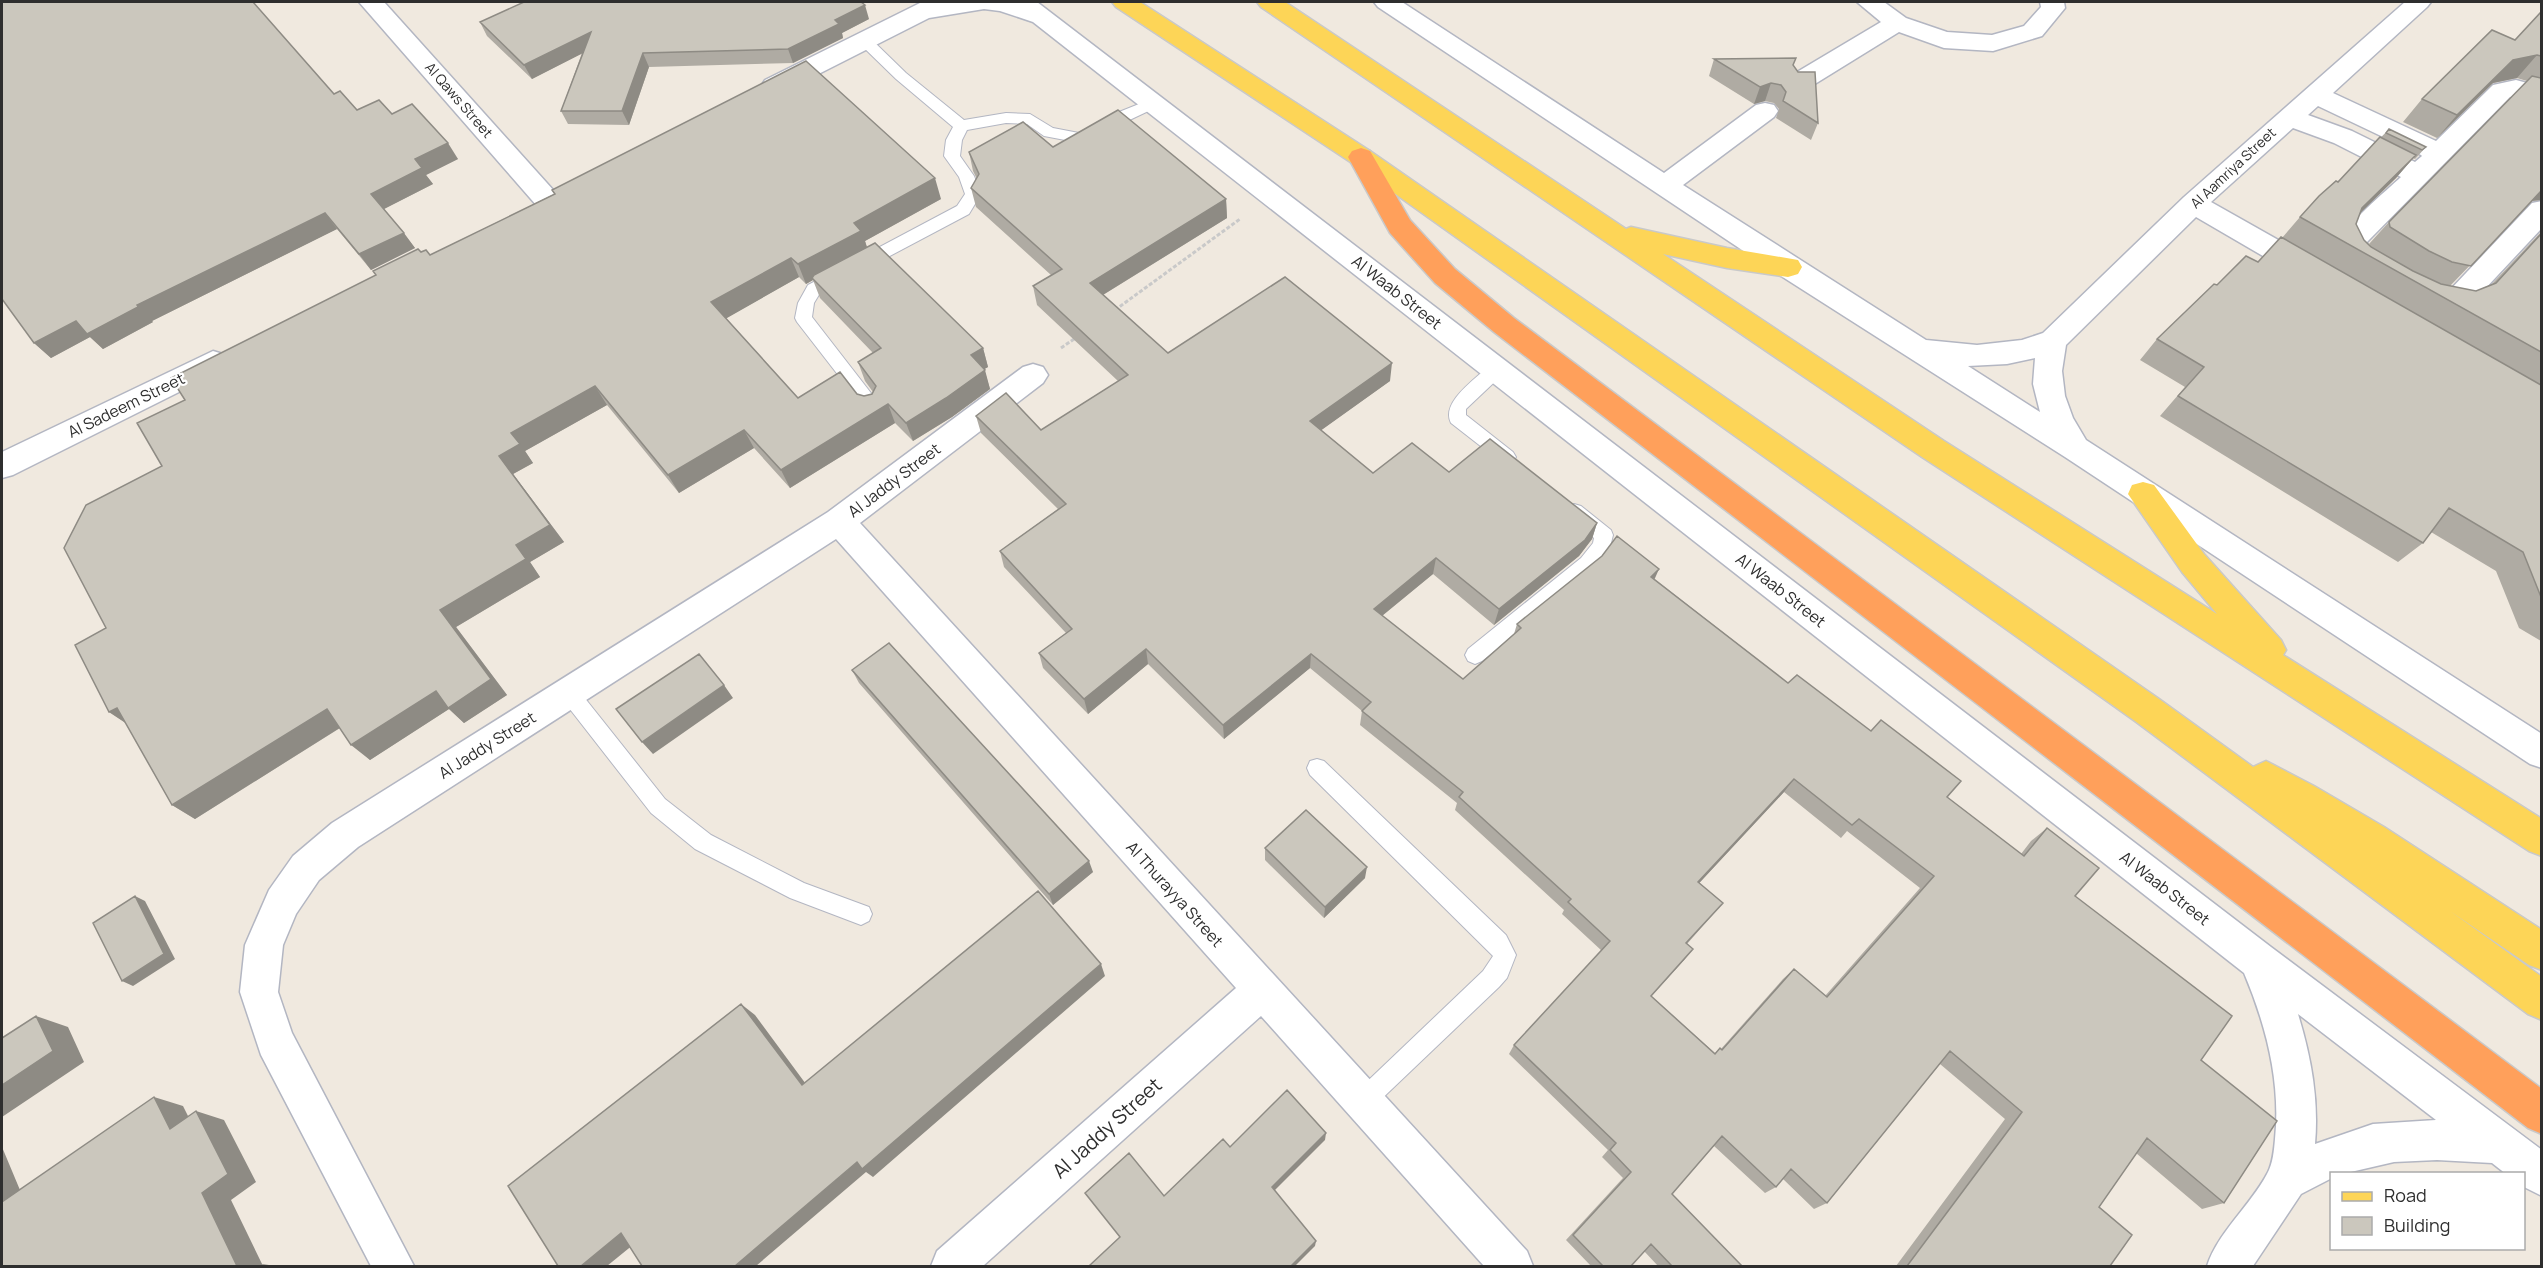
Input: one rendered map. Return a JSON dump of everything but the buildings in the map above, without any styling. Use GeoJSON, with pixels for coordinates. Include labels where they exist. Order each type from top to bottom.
{"type":"FeatureCollection","features":[{"type":"Feature","properties":{"kind":"highway"},"geometry":{"type":"LineString","coordinates":[[1361,157],[1400,226],[1445,276],[1504,325],[2541,1114]]}},
{"type":"Feature","properties":{"kind":"main road"},"geometry":{"type":"LineString","coordinates":[[1125,2],[1361,157],[2147,710],[2541,1001]]}},
{"type":"Feature","properties":{"kind":"main road"},"geometry":{"type":"LineString","coordinates":[[1269,2],[1933,449],[2541,839]]}},
{"type":"Feature","properties":{"kind":"main road"},"geometry":{"type":"LineString","coordinates":[[1608,231],[1717,256],[1788,267]]}},
{"type":"Feature","properties":{"kind":"main road"},"geometry":{"type":"LineString","coordinates":[[2143,494],[2193,563],[2244,624],[2304,686]]}},
{"type":"Feature","properties":{"kind":"main road"},"geometry":{"type":"LineString","coordinates":[[2147,710],[2325,809],[2424,871],[2541,952]]}},
{"type":"Feature","properties":{"kind":"street","name":"Al Qaws Street"},"geometry":{"type":"LineString","coordinates":[[371,2],[546,199]]}},
{"type":"Feature","properties":{"kind":"street"},"geometry":{"type":"LineString","coordinates":[[748,99],[930,7],[984,2],[1032,9]]}},
{"type":"Feature","properties":{"kind":"street"},"geometry":{"type":"LineString","coordinates":[[1386,2],[1788,267],[2076,449],[2541,753]]}},
{"type":"Feature","properties":{"kind":"street"},"geometry":{"type":"LineString","coordinates":[[1869,2],[1897,23],[1944,40],[1993,43],[2033,31],[2053,8],[2052,2]]}},
{"type":"Feature","properties":{"kind":"street","name":"Al Aamriya Street"},"geometry":{"type":"LineString","coordinates":[[1913,346],[1951,355],[1988,357],[2023,352],[2053,341],[2193,204],[2419,2]]}},
{"type":"Feature","properties":{"kind":"street","name":"Al Waab Street"},"geometry":{"type":"LineString","coordinates":[[1032,9],[2258,960],[2541,1176]]}},
{"type":"Feature","properties":{"kind":"street"},"geometry":{"type":"LineString","coordinates":[[1801,81],[1897,23]]}},
{"type":"Feature","properties":{"kind":"street"},"geometry":{"type":"LineString","coordinates":[[2541,96],[2516,88],[2502,91],[2352,244],[2360,258],[2433,299],[2458,300],[2541,210]]}},
{"type":"Feature","properties":{"kind":"street"},"geometry":{"type":"LineString","coordinates":[[2315,94],[2440,153]]}},
{"type":"Feature","properties":{"kind":"street"},"geometry":{"type":"LineString","coordinates":[[1665,185],[1765,111]]}},
{"type":"Feature","properties":{"kind":"street"},"geometry":{"type":"LineString","coordinates":[[2288,117],[2352,141],[2419,175]]}},
{"type":"Feature","properties":{"kind":"street"},"geometry":{"type":"LineString","coordinates":[[2193,204],[2326,280]]}},
{"type":"Feature","properties":{"kind":"street"},"geometry":{"type":"LineString","coordinates":[[2053,341],[2046,365],[2048,393],[2058,421],[2076,449]]}},
{"type":"Feature","properties":{"kind":"street","name":"Al Sadeem Street"},"geometry":{"type":"LineString","coordinates":[[3,462],[239,350]]}},
{"type":"Feature","properties":{"kind":"street","name":"Al Jaddy Street"},"geometry":{"type":"LineString","coordinates":[[393,1266],[275,1041],[259,992],[264,945],[282,902],[306,868],[345,835],[839,521],[1033,375]]}},
{"type":"Feature","properties":{"kind":"street","name":"Al Thurayya Street"},"geometry":{"type":"LineString","coordinates":[[839,521],[1512,1266]]}},
{"type":"Feature","properties":{"kind":"street"},"geometry":{"type":"LineString","coordinates":[[2228,1266],[2286,1180],[2295,1138],[2296,1094],[2286,1037],[2277,1004],[2258,960]]}},
{"type":"Feature","properties":{"kind":"street","name":"Al Jaddy Street"},"geometry":{"type":"LineString","coordinates":[[952,1266],[1262,990]]}},
{"type":"Feature","properties":{"kind":"street"},"geometry":{"type":"LineString","coordinates":[[2286,1180],[2332,1156],[2384,1142],[2442,1138],[2502,1144]]}},
{"type":"Feature","properties":{"kind":"lane"},"geometry":{"type":"LineString","coordinates":[[865,41],[901,76],[961,126],[1006,118],[1030,119],[1049,132],[1081,138],[1114,120],[1154,103]]}},
{"type":"Feature","properties":{"kind":"lane"},"geometry":{"type":"LineString","coordinates":[[873,406],[803,318],[806,303],[814,289],[963,210],[973,194],[966,176],[952,156],[954,140],[961,126]]}},
{"type":"Feature","properties":{"kind":"lane"},"geometry":{"type":"LineString","coordinates":[[1497,369],[1457,407],[1457,418],[1522,469]]}},
{"type":"Feature","properties":{"kind":"lane"},"geometry":{"type":"LineString","coordinates":[[1474,655],[1588,564],[1602,546],[1604,535],[1558,498]]}},
{"type":"Feature","properties":{"kind":"lane"},"geometry":{"type":"LineString","coordinates":[[569,693],[658,806],[703,842],[798,891],[861,914]]}},
{"type":"Feature","properties":{"kind":"lane"},"geometry":{"type":"LineString","coordinates":[[1317,768],[1498,943],[1505,955],[1499,970],[1491,979],[1364,1101]]}},
{"type":"Feature","properties":{"kind":"path"},"geometry":{"type":"LineString","coordinates":[[1109,314],[1273,196]]}},
{"type":"Feature","properties":{"kind":"path"},"geometry":{"type":"LineString","coordinates":[[1033,375],[1060,349],[1080,335]]}}]}
